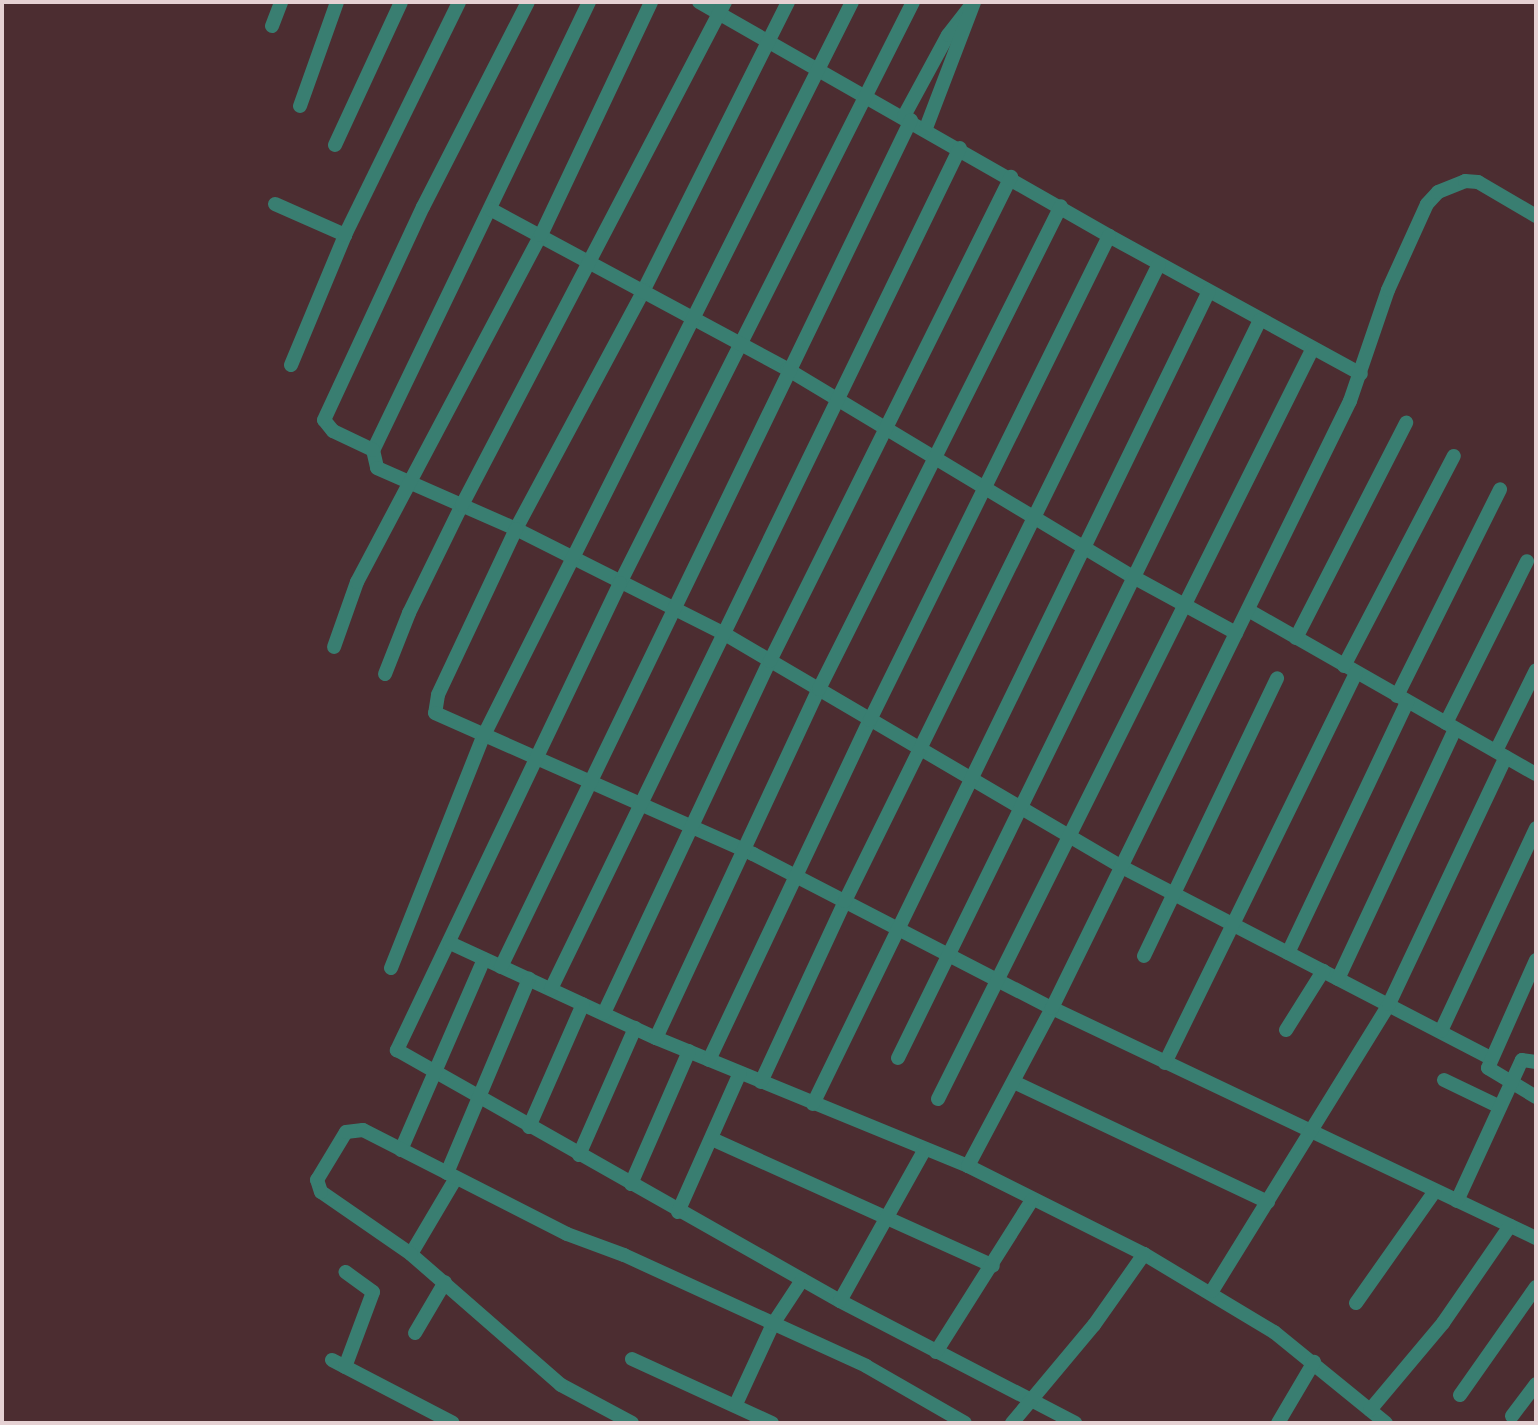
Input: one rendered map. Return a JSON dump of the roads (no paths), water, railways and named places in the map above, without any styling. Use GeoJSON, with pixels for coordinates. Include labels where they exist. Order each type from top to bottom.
{"type":"FeatureCollection","features":[{"type":"Feature","properties":{"kind":"street"},"geometry":{"type":"LineString","coordinates":[[272,26],[281,2]]}},
{"type":"Feature","properties":{"kind":"street"},"geometry":{"type":"LineString","coordinates":[[300,106],[337,2]]}},
{"type":"Feature","properties":{"kind":"street"},"geometry":{"type":"LineString","coordinates":[[335,145],[401,2]]}},
{"type":"Feature","properties":{"kind":"street"},"geometry":{"type":"LineString","coordinates":[[291,365],[345,235],[459,2]]}},
{"type":"Feature","properties":{"kind":"street"},"geometry":{"type":"LineString","coordinates":[[373,450],[333,431],[324,420],[423,207],[528,2]]}},
{"type":"Feature","properties":{"kind":"street"},"geometry":{"type":"LineString","coordinates":[[589,2],[373,450],[371,458],[377,468],[516,529],[723,633],[1017,808],[1172,895],[1390,1004],[1490,1058]]}},
{"type":"Feature","properties":{"kind":"street"},"geometry":{"type":"LineString","coordinates":[[334,647],[357,582],[413,483],[541,235],[651,2]]}},
{"type":"Feature","properties":{"kind":"street"},"geometry":{"type":"LineString","coordinates":[[699,2],[722,7],[767,40],[864,92],[1061,205],[1109,236],[1361,374]]}},
{"type":"Feature","properties":{"kind":"street"},"geometry":{"type":"LineString","coordinates":[[788,2],[643,290],[516,529],[433,706],[442,719],[587,784],[693,826],[745,850],[1052,1008],[1536,1238]]}},
{"type":"Feature","properties":{"kind":"street"},"geometry":{"type":"LineString","coordinates":[[391,968],[483,737],[691,316],[852,2]]}},
{"type":"Feature","properties":{"kind":"street"},"geometry":{"type":"LineString","coordinates":[[913,2],[864,92],[620,583],[397,1050],[678,1212],[840,1301],[1075,1423]]}},
{"type":"Feature","properties":{"kind":"street"},"geometry":{"type":"LineString","coordinates":[[501,967],[907,118],[956,21],[974,3]]}},
{"type":"Feature","properties":{"kind":"street"},"geometry":{"type":"LineString","coordinates":[[926,128],[974,3]]}},
{"type":"Feature","properties":{"kind":"street"},"geometry":{"type":"LineString","coordinates":[[385,674],[462,505],[592,263],[722,7]]}},
{"type":"Feature","properties":{"kind":"street"},"geometry":{"type":"LineString","coordinates":[[551,989],[960,148]]}},
{"type":"Feature","properties":{"kind":"street"},"geometry":{"type":"LineString","coordinates":[[604,1013],[770,661],[1010,177]]}},
{"type":"Feature","properties":{"kind":"street"},"geometry":{"type":"LineString","coordinates":[[968,1166],[1014,1082],[1122,867],[1361,374],[1415,225],[1438,192],[1465,181],[1478,182],[1536,215]]}},
{"type":"Feature","properties":{"kind":"street"},"geometry":{"type":"LineString","coordinates":[[275,204],[345,235]]}},
{"type":"Feature","properties":{"kind":"street"},"geometry":{"type":"LineString","coordinates":[[656,1038],[819,690],[1061,205]]}},
{"type":"Feature","properties":{"kind":"street"},"geometry":{"type":"LineString","coordinates":[[490,209],[787,369],[1132,576],[1236,633]]}},
{"type":"Feature","properties":{"kind":"street"},"geometry":{"type":"LineString","coordinates":[[709,1060],[795,875],[983,487],[1109,236]]}},
{"type":"Feature","properties":{"kind":"street"},"geometry":{"type":"LineString","coordinates":[[761,1082],[845,901],[1036,519],[1159,264]]}},
{"type":"Feature","properties":{"kind":"street"},"geometry":{"type":"LineString","coordinates":[[813,1104],[968,779],[1209,291]]}},
{"type":"Feature","properties":{"kind":"street"},"geometry":{"type":"LineString","coordinates":[[898,1058],[1017,808],[1260,320]]}},
{"type":"Feature","properties":{"kind":"street"},"geometry":{"type":"LineString","coordinates":[[938,1099],[999,982],[1068,836],[1313,348]]}},
{"type":"Feature","properties":{"kind":"street"},"geometry":{"type":"LineString","coordinates":[[1296,638],[1406,423]]}},
{"type":"Feature","properties":{"kind":"street"},"geometry":{"type":"LineString","coordinates":[[1165,1063],[1234,927],[1350,670],[1454,456]]}},
{"type":"Feature","properties":{"kind":"street"},"geometry":{"type":"LineString","coordinates":[[1288,953],[1500,489]]}},
{"type":"Feature","properties":{"kind":"street"},"geometry":{"type":"LineString","coordinates":[[1338,979],[1527,561]]}},
{"type":"Feature","properties":{"kind":"street"},"geometry":{"type":"LineString","coordinates":[[1248,610],[1536,774]]}},
{"type":"Feature","properties":{"kind":"street"},"geometry":{"type":"LineString","coordinates":[[1212,1291],[1268,1202],[1307,1130],[1390,1004],[1536,670]]}},
{"type":"Feature","properties":{"kind":"street"},"geometry":{"type":"LineString","coordinates":[[1144,956],[1277,678]]}},
{"type":"Feature","properties":{"kind":"street"},"geometry":{"type":"LineString","coordinates":[[1441,1031],[1536,828]]}},
{"type":"Feature","properties":{"kind":"street"},"geometry":{"type":"LineString","coordinates":[[450,943],[656,1038],[968,1166],[1144,1254],[1212,1291],[1314,1362],[1386,1423]]}},
{"type":"Feature","properties":{"kind":"street"},"geometry":{"type":"LineString","coordinates":[[401,1150],[433,1071],[484,959]]}},
{"type":"Feature","properties":{"kind":"street"},"geometry":{"type":"LineString","coordinates":[[1536,960],[1490,1058],[1489,1071],[1536,1097]]}},
{"type":"Feature","properties":{"kind":"street"},"geometry":{"type":"LineString","coordinates":[[1286,1030],[1323,971]]}},
{"type":"Feature","properties":{"kind":"street"},"geometry":{"type":"LineString","coordinates":[[411,1254],[451,1175],[529,979]]}},
{"type":"Feature","properties":{"kind":"street"},"geometry":{"type":"LineString","coordinates":[[529,1127],[583,1004]]}},
{"type":"Feature","properties":{"kind":"street"},"geometry":{"type":"LineString","coordinates":[[579,1155],[635,1028]]}},
{"type":"Feature","properties":{"kind":"street"},"geometry":{"type":"LineString","coordinates":[[631,1184],[689,1051]]}},
{"type":"Feature","properties":{"kind":"street"},"geometry":{"type":"LineString","coordinates":[[1457,1201],[1524,1058],[1536,1062]]}},
{"type":"Feature","properties":{"kind":"street"},"geometry":{"type":"LineString","coordinates":[[678,1212],[740,1073]]}},
{"type":"Feature","properties":{"kind":"street"},"geometry":{"type":"LineString","coordinates":[[1444,1080],[1500,1107]]}},
{"type":"Feature","properties":{"kind":"street"},"geometry":{"type":"LineString","coordinates":[[1014,1082],[1268,1202]]}},
{"type":"Feature","properties":{"kind":"street"},"geometry":{"type":"LineString","coordinates":[[632,1423],[561,1385],[411,1254],[316,1185],[352,1128],[575,1238],[624,1255],[882,1374],[965,1423]]}},
{"type":"Feature","properties":{"kind":"street"},"geometry":{"type":"LineString","coordinates":[[712,1139],[993,1266]]}},
{"type":"Feature","properties":{"kind":"street"},"geometry":{"type":"LineString","coordinates":[[840,1301],[925,1149]]}},
{"type":"Feature","properties":{"kind":"street"},"geometry":{"type":"LineString","coordinates":[[1356,1303],[1435,1191]]}},
{"type":"Feature","properties":{"kind":"street"},"geometry":{"type":"LineString","coordinates":[[936,1352],[993,1266],[1032,1200]]}},
{"type":"Feature","properties":{"kind":"street"},"geometry":{"type":"LineString","coordinates":[[1370,1410],[1443,1323],[1510,1226]]}},
{"type":"Feature","properties":{"kind":"street"},"geometry":{"type":"LineString","coordinates":[[1012,1423],[1029,1399],[1094,1325],[1144,1254]]}},
{"type":"Feature","properties":{"kind":"street"},"geometry":{"type":"LineString","coordinates":[[345,1272],[373,1292],[339,1363],[453,1423]]}},
{"type":"Feature","properties":{"kind":"street"},"geometry":{"type":"LineString","coordinates":[[736,1405],[773,1324],[802,1280]]}},
{"type":"Feature","properties":{"kind":"street"},"geometry":{"type":"LineString","coordinates":[[415,1333],[445,1282]]}},
{"type":"Feature","properties":{"kind":"street"},"geometry":{"type":"LineString","coordinates":[[1460,1395],[1536,1287]]}},
{"type":"Feature","properties":{"kind":"street"},"geometry":{"type":"LineString","coordinates":[[632,1359],[772,1423]]}},
{"type":"Feature","properties":{"kind":"street"},"geometry":{"type":"LineString","coordinates":[[1278,1423],[1314,1362]]}},
{"type":"Feature","properties":{"kind":"street"},"geometry":{"type":"LineString","coordinates":[[1513,1416],[1536,1384]]}}]}
